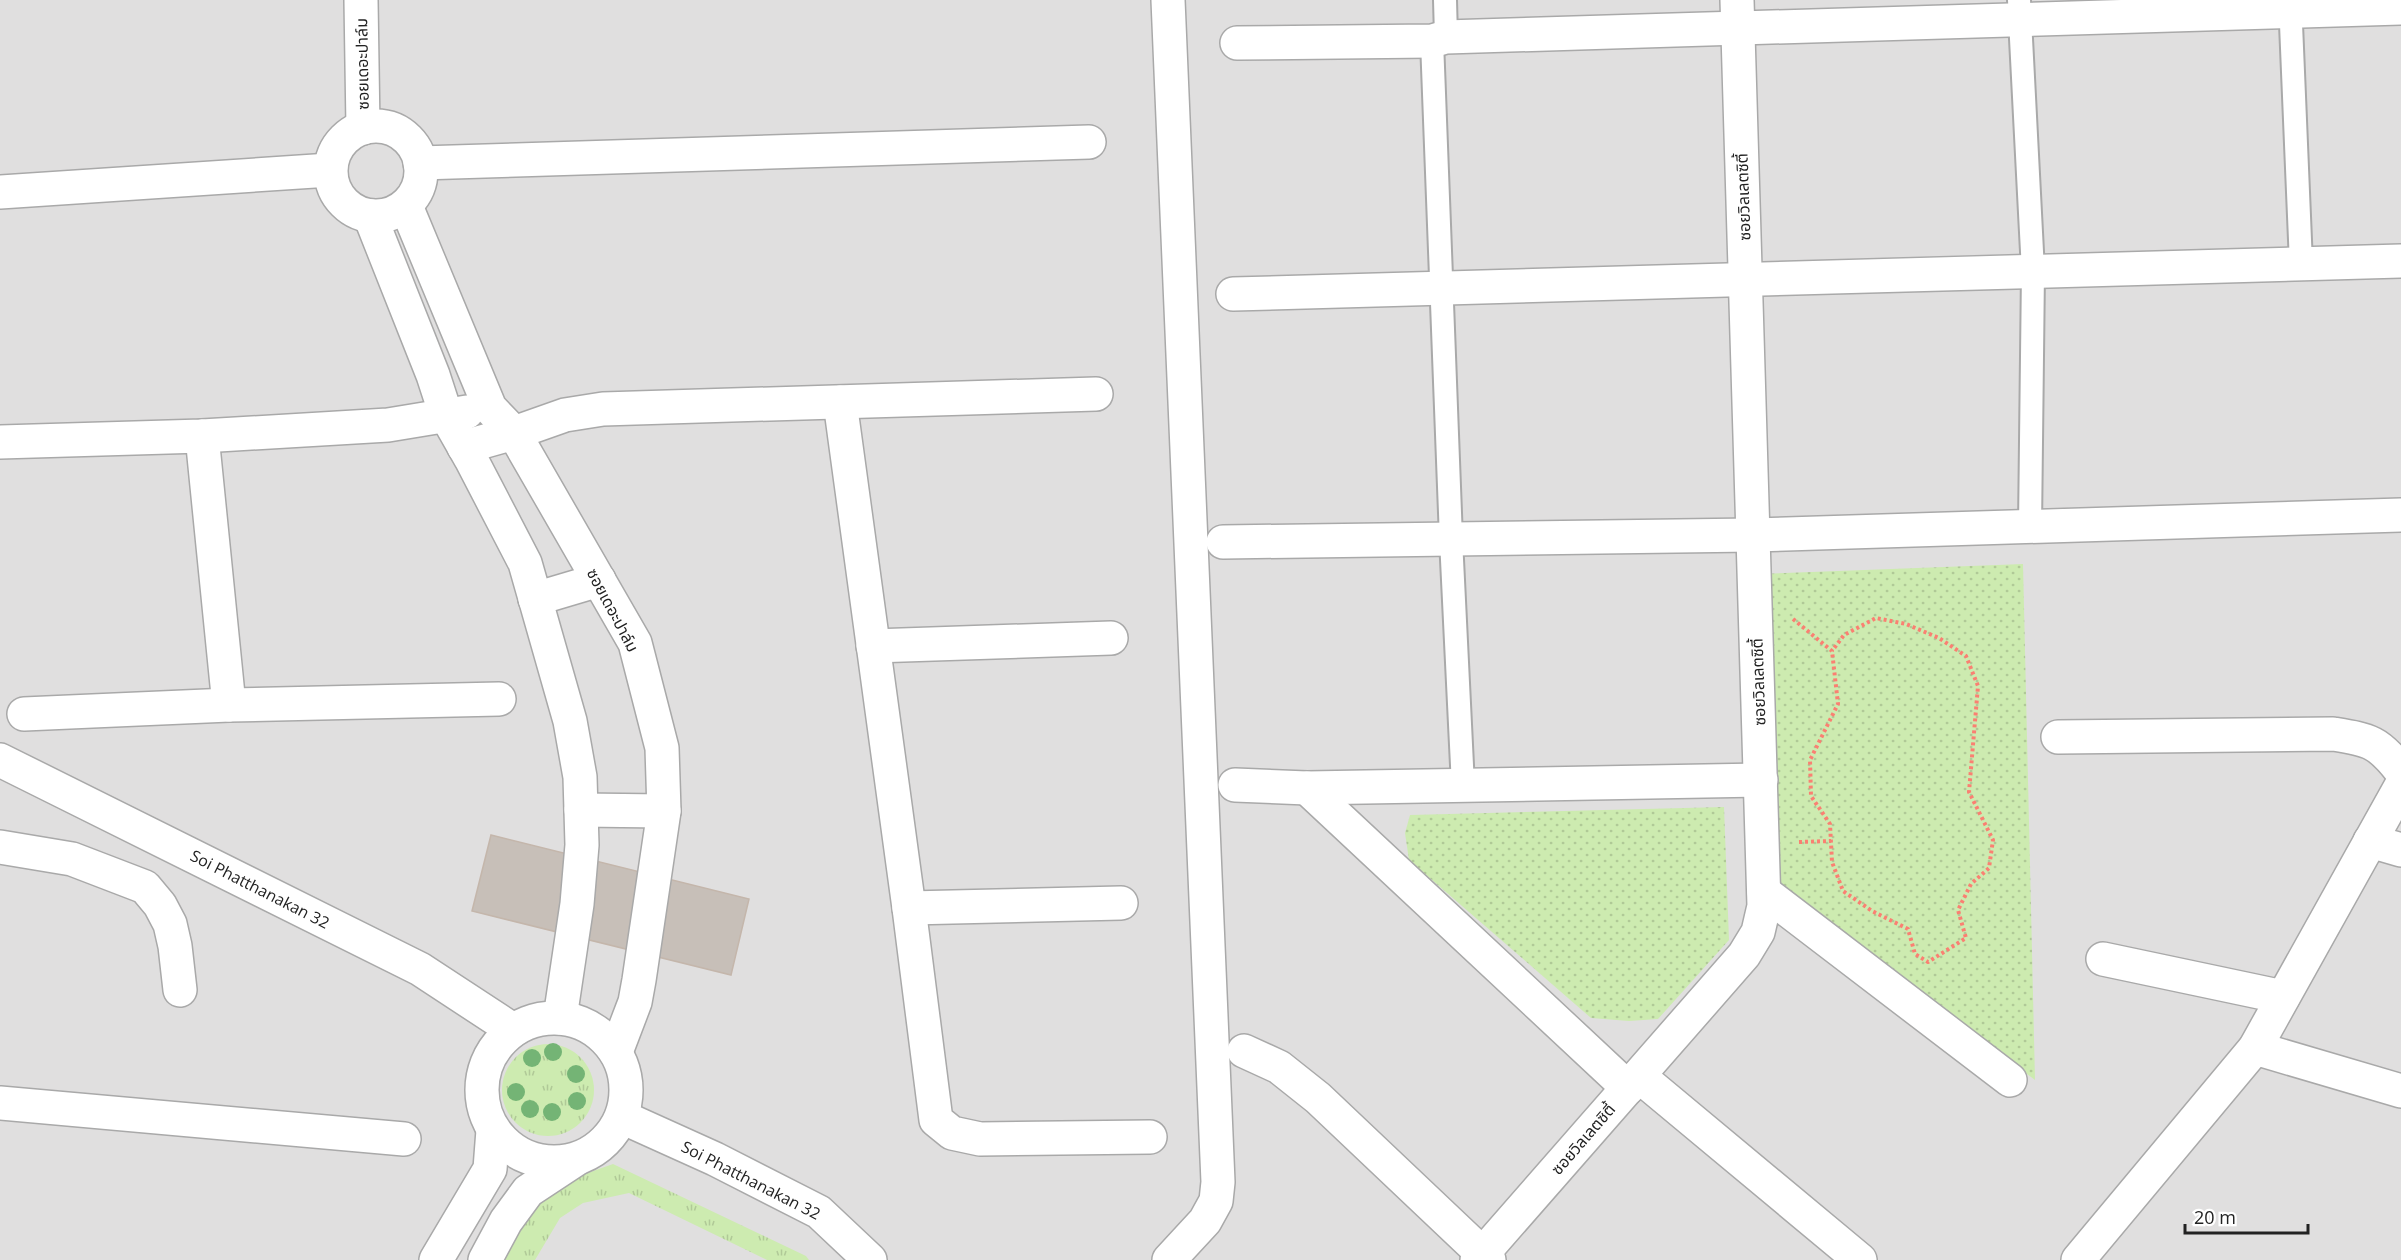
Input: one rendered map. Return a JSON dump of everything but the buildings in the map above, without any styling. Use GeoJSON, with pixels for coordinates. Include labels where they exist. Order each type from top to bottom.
{"type":"FeatureCollection","features":[{"type":"Feature","properties":{"kind":"street","name":"ซอยเดอะปาล์ม"},"geometry":{"type":"LineString","coordinates":[[361,0],[363,128]]}},
{"type":"Feature","properties":{"kind":"street"},"geometry":{"type":"LineString","coordinates":[[1168,0],[1218,1182],[1216,1201],[1204,1221],[1169,1260]]}},
{"type":"Feature","properties":{"kind":"street"},"geometry":{"type":"LineString","coordinates":[[1238,44],[1439,39],[1737,14],[2290,6],[2401,8]]}},
{"type":"Feature","properties":{"kind":"street","name":"ซอยวิลเลตซิตี้"},"geometry":{"type":"LineString","coordinates":[[1483,1258],[1744,955],[1758,932],[1764,906],[1737,14]]}},
{"type":"Feature","properties":{"kind":"street","name":"ซอยเดอะปาล์ม"},"geometry":{"type":"LineString","coordinates":[[330,170],[333,156],[340,144],[363,128],[378,126],[393,129],[405,137],[415,148],[420,162]]}},
{"type":"Feature","properties":{"kind":"street"},"geometry":{"type":"LineString","coordinates":[[0,192],[330,170],[332,183],[338,196],[346,205],[370,216],[383,216],[406,206],[416,194],[421,178],[420,162],[1089,142]]}},
{"type":"Feature","properties":{"kind":"street","name":"ซอยเดอะปาล์ม"},"geometry":{"type":"LineString","coordinates":[[406,206],[490,408],[514,433],[635,643],[662,748],[664,811],[639,980],[635,1002],[616,1052]]}},
{"type":"Feature","properties":{"kind":"street"},"geometry":{"type":"LineString","coordinates":[[370,216],[433,375],[446,416],[525,563],[570,721],[580,777],[582,845],[577,904],[560,1018]]}},
{"type":"Feature","properties":{"kind":"street"},"geometry":{"type":"LineString","coordinates":[[1233,294],[2401,261]]}},
{"type":"Feature","properties":{"kind":"street"},"geometry":{"type":"LineString","coordinates":[[464,447],[565,415],[603,409],[1096,394]]}},
{"type":"Feature","properties":{"kind":"street"},"geometry":{"type":"LineString","coordinates":[[840,402],[936,1120],[952,1133],[980,1139],[1150,1137]]}},
{"type":"Feature","properties":{"kind":"street"},"geometry":{"type":"LineString","coordinates":[[0,442],[201,436],[388,425],[490,408]]}},
{"type":"Feature","properties":{"kind":"street"},"geometry":{"type":"LineString","coordinates":[[201,436],[229,705]]}},
{"type":"Feature","properties":{"kind":"street"},"geometry":{"type":"LineString","coordinates":[[1223,542],[1753,535],[2401,515]]}},
{"type":"Feature","properties":{"kind":"street"},"geometry":{"type":"LineString","coordinates":[[534,599],[599,580]]}},
{"type":"Feature","properties":{"kind":"street"},"geometry":{"type":"LineString","coordinates":[[873,646],[1111,638]]}},
{"type":"Feature","properties":{"kind":"street"},"geometry":{"type":"LineString","coordinates":[[24,714],[229,705],[499,699]]}},
{"type":"Feature","properties":{"kind":"street"},"geometry":{"type":"LineString","coordinates":[[2058,737],[2333,734],[2365,740],[2386,752],[2401,771]]}},
{"type":"Feature","properties":{"kind":"street","name":"Soi Phatthanakan 32"},"geometry":{"type":"LineString","coordinates":[[0,760],[420,969],[513,1030]]}},
{"type":"Feature","properties":{"kind":"street"},"geometry":{"type":"LineString","coordinates":[[1235,785],[1307,788],[1761,780]]}},
{"type":"Feature","properties":{"kind":"street"},"geometry":{"type":"LineString","coordinates":[[2078,1260],[2255,1048],[2401,786]]}},
{"type":"Feature","properties":{"kind":"street"},"geometry":{"type":"LineString","coordinates":[[1307,788],[1633,1082],[1860,1260]]}},
{"type":"Feature","properties":{"kind":"street"},"geometry":{"type":"LineString","coordinates":[[582,810],[664,811]]}},
{"type":"Feature","properties":{"kind":"street"},"geometry":{"type":"LineString","coordinates":[[2370,841],[2401,850]]}},
{"type":"Feature","properties":{"kind":"street"},"geometry":{"type":"LineString","coordinates":[[0,846],[72,859],[145,887],[160,905],[170,924],[180,990]]}},
{"type":"Feature","properties":{"kind":"street"},"geometry":{"type":"LineString","coordinates":[[1764,892],[2010,1080]]}},
{"type":"Feature","properties":{"kind":"street"},"geometry":{"type":"LineString","coordinates":[[909,908],[1121,903]]}},
{"type":"Feature","properties":{"kind":"street"},"geometry":{"type":"LineString","coordinates":[[2103,959],[2283,997]]}},
{"type":"Feature","properties":{"kind":"street"},"geometry":{"type":"LineString","coordinates":[[560,1018],[582,1023],[601,1035],[616,1052],[625,1072],[627,1094],[622,1116],[609,1138],[590,1154],[566,1162],[542,1162],[520,1155],[501,1141],[493,1130],[482,1101],[482,1081],[487,1062],[498,1044],[513,1030],[535,1020],[560,1018]]}},
{"type":"Feature","properties":{"kind":"street"},"geometry":{"type":"LineString","coordinates":[[2255,1048],[2401,1091]]}},
{"type":"Feature","properties":{"kind":"street"},"geometry":{"type":"LineString","coordinates":[[1244,1051],[1279,1067],[1318,1098],[1483,1258]]}},
{"type":"Feature","properties":{"kind":"street"},"geometry":{"type":"LineString","coordinates":[[0,1103],[404,1139]]}},
{"type":"Feature","properties":{"kind":"street","name":"Soi Phatthanakan 32"},"geometry":{"type":"LineString","coordinates":[[622,1116],[819,1212],[870,1260]]}},
{"type":"Feature","properties":{"kind":"street"},"geometry":{"type":"LineString","coordinates":[[436,1260],[490,1169],[493,1130]]}},
{"type":"Feature","properties":{"kind":"street"},"geometry":{"type":"LineString","coordinates":[[485,1260],[506,1221],[528,1191],[576,1159]]}},
{"type":"Feature","properties":{"kind":"lane"},"geometry":{"type":"LineString","coordinates":[[1444,0],[1439,39],[1440,288],[1463,786]]}},
{"type":"Feature","properties":{"kind":"lane"},"geometry":{"type":"LineString","coordinates":[[2290,6],[2301,264]]}},
{"type":"Feature","properties":{"kind":"lane"},"geometry":{"type":"LineString","coordinates":[[2019,10],[2033,272],[2031,527]]}},
{"type":"Feature","properties":{"kind":"path"},"geometry":{"type":"LineString","coordinates":[[1754,576],[1782,610],[1832,651],[1838,704],[1810,760],[1811,796],[1830,824],[1832,862],[1843,891],[1872,911],[1908,928],[1915,954],[1928,962],[1966,938],[1958,910],[1971,884],[1989,868],[1993,840],[1969,792],[1978,686],[1966,656],[1939,638],[1906,624],[1876,618],[1844,635],[1832,651]]}},
{"type":"Feature","properties":{"kind":"shaded area"},"geometry":{"type":"Polygon","coordinates":[[[0,0],[2401,0],[2401,1260],[0,1260],[0,0]]]}},
{"type":"Feature","properties":{"kind":"green space"},"geometry":{"type":"Polygon","coordinates":[[[2023,564],[2035,1080],[1775,885],[1758,574],[2023,564]]]}},
{"type":"Feature","properties":{"kind":"green space"},"geometry":{"type":"Polygon","coordinates":[[[1724,807],[1729,940],[1658,1019],[1629,1021],[1591,1018],[1409,860],[1405,833],[1410,815],[1724,807]]]}},
{"type":"Feature","properties":{"kind":"green space"},"geometry":{"type":"Polygon","coordinates":[[[548,1044],[566,1048],[580,1058],[590,1072],[594,1090],[590,1108],[580,1122],[566,1132],[548,1136],[530,1132],[516,1122],[506,1108],[502,1090],[506,1072],[516,1058],[530,1048],[548,1044]]]}},
{"type":"Feature","properties":{"kind":"green space"},"geometry":{"type":"Polygon","coordinates":[[[613,1164],[806,1256],[809,1260],[767,1260],[629,1193],[583,1203],[560,1218],[535,1260],[495,1260],[535,1183],[579,1176],[613,1164]]]}}]}
